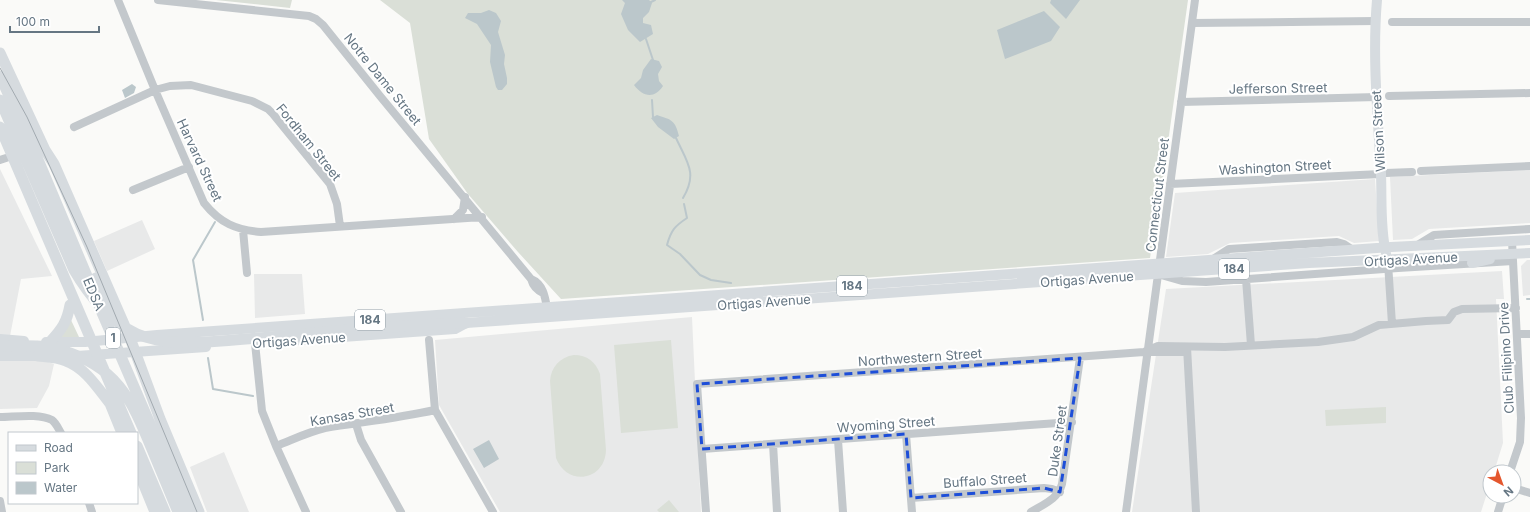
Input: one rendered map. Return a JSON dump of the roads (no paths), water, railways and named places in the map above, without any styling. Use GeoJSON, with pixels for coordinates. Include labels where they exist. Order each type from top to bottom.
{"type":"FeatureCollection","features":[{"type":"Feature","properties":{"kind":"highway","name":"1"},"geometry":{"type":"LineString","coordinates":[[0,53],[44,150],[48,166],[124,339]]}},
{"type":"Feature","properties":{"kind":"highway","name":"EDSA"},"geometry":{"type":"LineString","coordinates":[[0,76],[39,162],[188,512]]}},
{"type":"Feature","properties":{"kind":"highway"},"geometry":{"type":"LineString","coordinates":[[0,100],[74,270],[91,295],[108,313],[120,324],[137,334],[170,342],[196,342],[256,339],[433,324],[466,323]]}},
{"type":"Feature","properties":{"kind":"highway","name":"EDSA"},"geometry":{"type":"LineString","coordinates":[[0,126],[125,432]]}},
{"type":"Feature","properties":{"kind":"highway","name":"1"},"geometry":{"type":"LineString","coordinates":[[0,144],[3,159],[54,269],[85,342]]}},
{"type":"Feature","properties":{"kind":"highway","name":"1"},"geometry":{"type":"LineString","coordinates":[[44,150],[54,164],[118,319],[128,353],[149,409],[193,512]]}},
{"type":"Feature","properties":{"kind":"highway","name":"1"},"geometry":{"type":"LineString","coordinates":[[91,263],[93,264],[118,319]]}},
{"type":"Feature","properties":{"kind":"highway"},"geometry":{"type":"LineString","coordinates":[[54,269],[66,276],[75,276],[84,272],[91,263]]}},
{"type":"Feature","properties":{"kind":"highway"},"geometry":{"type":"LineString","coordinates":[[53,342],[66,322],[70,305]]}},
{"type":"Feature","properties":{"kind":"highway"},"geometry":{"type":"LineString","coordinates":[[118,319],[146,334],[157,335]]}},
{"type":"Feature","properties":{"kind":"highway"},"geometry":{"type":"LineString","coordinates":[[0,346],[39,347],[60,350],[86,359],[106,372],[132,403],[178,512]]}},
{"type":"Feature","properties":{"kind":"highway","name":"1"},"geometry":{"type":"LineString","coordinates":[[128,353],[160,419],[199,512]]}},
{"type":"Feature","properties":{"kind":"highway"},"geometry":{"type":"LineString","coordinates":[[38,356],[60,359],[73,364],[87,375],[112,406]]}},
{"type":"Feature","properties":{"kind":"highway","name":"1"},"geometry":{"type":"LineString","coordinates":[[91,356],[125,432]]}},
{"type":"Feature","properties":{"kind":"highway"},"geometry":{"type":"LineString","coordinates":[[125,432],[123,423],[128,415],[136,410],[149,409]]}},
{"type":"Feature","properties":{"kind":"highway"},"geometry":{"type":"LineString","coordinates":[[138,448],[165,512]]}},
{"type":"Feature","properties":{"kind":"highway"},"geometry":{"type":"LineString","coordinates":[[138,470],[155,512]]}},
{"type":"Feature","properties":{"kind":"main road","name":"Wilson Street"},"geometry":{"type":"LineString","coordinates":[[1377,0],[1375,21],[1376,97],[1383,174],[1388,265]]}},
{"type":"Feature","properties":{"kind":"main road","name":"Wilson Street"},"geometry":{"type":"LineString","coordinates":[[1381,0],[1380,20],[1383,174],[1381,185],[1388,248]]}},
{"type":"Feature","properties":{"kind":"main road","name":"Ortigas Avenue"},"geometry":{"type":"LineString","coordinates":[[0,356],[91,356],[455,329],[466,323],[1160,269],[1209,261],[1353,250],[1530,240]]}},
{"type":"Feature","properties":{"kind":"main road","name":"Ortigas Avenue"},"geometry":{"type":"LineString","coordinates":[[0,341],[85,342],[157,335],[547,308],[1160,269],[1309,263],[1388,265],[1498,254],[1513,257],[1530,253]]}},
{"type":"Feature","properties":{"kind":"main road"},"geometry":{"type":"LineString","coordinates":[[1472,264],[1493,258],[1498,254]]}},
{"type":"Feature","properties":{"kind":"main road"},"geometry":{"type":"LineString","coordinates":[[324,324],[332,330],[325,338],[316,335],[316,331],[324,324]]}},
{"type":"Feature","properties":{"kind":"main road"},"geometry":{"type":"LineString","coordinates":[[304,325],[308,331],[305,340]]}},
{"type":"Feature","properties":{"kind":"main road"},"geometry":{"type":"LineString","coordinates":[[53,342],[59,345],[60,349],[59,353],[55,356]]}},
{"type":"Feature","properties":{"kind":"main road","name":"1"},"geometry":{"type":"LineString","coordinates":[[85,342],[91,356]]}},
{"type":"Feature","properties":{"kind":"street","name":"Harvard Street"},"geometry":{"type":"LineString","coordinates":[[118,0],[204,203],[214,215],[243,230],[261,232],[482,217]]}},
{"type":"Feature","properties":{"kind":"street","name":"Notre Dame Street"},"geometry":{"type":"LineString","coordinates":[[158,0],[309,16],[316,19],[323,25],[532,279],[537,281],[542,287],[547,308]]}},
{"type":"Feature","properties":{"kind":"street","name":"Connecticut Street"},"geometry":{"type":"LineString","coordinates":[[1126,512],[1147,352],[1160,269],[1195,0]]}},
{"type":"Feature","properties":{"kind":"street"},"geometry":{"type":"LineString","coordinates":[[1192,23],[1375,21]]}},
{"type":"Feature","properties":{"kind":"street"},"geometry":{"type":"LineString","coordinates":[[1392,22],[1530,22]]}},
{"type":"Feature","properties":{"kind":"street","name":"Fordham Street"},"geometry":{"type":"LineString","coordinates":[[74,127],[155,90],[170,86],[191,85],[252,101],[268,109],[284,126],[330,184],[337,204],[340,226]]}},
{"type":"Feature","properties":{"kind":"street"},"geometry":{"type":"LineString","coordinates":[[1389,96],[1530,93]]}},
{"type":"Feature","properties":{"kind":"street","name":"Jefferson Street"},"geometry":{"type":"LineString","coordinates":[[1181,102],[1376,97]]}},
{"type":"Feature","properties":{"kind":"street"},"geometry":{"type":"LineString","coordinates":[[1421,171],[1530,166]]}},
{"type":"Feature","properties":{"kind":"street"},"geometry":{"type":"LineString","coordinates":[[133,190],[189,167]]}},
{"type":"Feature","properties":{"kind":"street","name":"Washington Street"},"geometry":{"type":"LineString","coordinates":[[1170,184],[1412,172]]}},
{"type":"Feature","properties":{"kind":"street"},"geometry":{"type":"LineString","coordinates":[[454,219],[463,210],[465,197]]}},
{"type":"Feature","properties":{"kind":"street"},"geometry":{"type":"LineString","coordinates":[[1416,246],[1434,234],[1530,228]]}},
{"type":"Feature","properties":{"kind":"street"},"geometry":{"type":"LineString","coordinates":[[243,230],[246,273]]}},
{"type":"Feature","properties":{"kind":"street","name":"Club Filipino Drive"},"geometry":{"type":"LineString","coordinates":[[1512,241],[1521,430],[1520,442],[1513,464]]}},
{"type":"Feature","properties":{"kind":"street"},"geometry":{"type":"LineString","coordinates":[[1160,269],[1182,281],[1206,282],[1388,265],[1472,264],[1513,257]]}},
{"type":"Feature","properties":{"kind":"street"},"geometry":{"type":"LineString","coordinates":[[1388,265],[1392,324]]}},
{"type":"Feature","properties":{"kind":"street"},"geometry":{"type":"LineString","coordinates":[[1246,279],[1251,346]]}},
{"type":"Feature","properties":{"kind":"street","name":"Northwestern Street"},"geometry":{"type":"LineString","coordinates":[[702,449],[697,384],[1080,358],[1207,347],[1318,342],[1347,338],[1379,325],[1426,320],[1448,320],[1454,312],[1462,309],[1516,308]]}},
{"type":"Feature","properties":{"kind":"street"},"geometry":{"type":"LineString","coordinates":[[1517,334],[1530,334]]}},
{"type":"Feature","properties":{"kind":"street"},"geometry":{"type":"LineString","coordinates":[[429,340],[435,410],[493,512]]}},
{"type":"Feature","properties":{"kind":"street"},"geometry":{"type":"LineString","coordinates":[[255,343],[262,411],[306,512]]}},
{"type":"Feature","properties":{"kind":"street"},"geometry":{"type":"LineString","coordinates":[[1187,349],[1196,512]]}},
{"type":"Feature","properties":{"kind":"street","name":"Duke Street"},"geometry":{"type":"LineString","coordinates":[[1031,512],[1060,492],[1072,422],[1080,358]]}},
{"type":"Feature","properties":{"kind":"street","name":"Kansas Street"},"geometry":{"type":"LineString","coordinates":[[276,446],[318,430],[405,417],[435,410]]}},
{"type":"Feature","properties":{"kind":"street"},"geometry":{"type":"LineString","coordinates":[[0,417],[31,416],[44,418],[51,420],[56,424],[60,432]]}},
{"type":"Feature","properties":{"kind":"street","name":"Wyoming Street"},"geometry":{"type":"LineString","coordinates":[[702,449],[1072,422]]}},
{"type":"Feature","properties":{"kind":"street"},"geometry":{"type":"LineString","coordinates":[[356,424],[361,440],[402,512]]}},
{"type":"Feature","properties":{"kind":"street"},"geometry":{"type":"LineString","coordinates":[[906,434],[912,512]]}},
{"type":"Feature","properties":{"kind":"street"},"geometry":{"type":"LineString","coordinates":[[838,440],[843,512]]}},
{"type":"Feature","properties":{"kind":"street"},"geometry":{"type":"LineString","coordinates":[[773,444],[777,512]]}},
{"type":"Feature","properties":{"kind":"street"},"geometry":{"type":"LineString","coordinates":[[702,449],[706,512]]}},
{"type":"Feature","properties":{"kind":"street","name":"Buffalo Street"},"geometry":{"type":"LineString","coordinates":[[911,498],[1044,488],[1060,492]]}},
{"type":"Feature","properties":{"kind":"street"},"geometry":{"type":"LineString","coordinates":[[0,501],[2,512]]}},
{"type":"Feature","properties":{"kind":"water"},"geometry":{"type":"Polygon","coordinates":[[[622,0],[649,0],[652,3],[649,12],[643,18],[643,23],[651,25],[653,34],[640,42],[628,30],[621,14],[625,3],[622,0]]]}},
{"type":"Feature","properties":{"kind":"water"},"geometry":{"type":"Polygon","coordinates":[[[1051,0],[1080,0],[1066,19],[1050,3],[1051,0]]]}},
{"type":"Feature","properties":{"kind":"water"},"geometry":{"type":"Polygon","coordinates":[[[489,10],[496,13],[501,21],[498,32],[505,55],[504,64],[507,78],[507,84],[502,90],[498,90],[496,87],[490,62],[491,45],[477,24],[465,18],[468,13],[481,13],[489,10]]]}},
{"type":"Feature","properties":{"kind":"water"},"geometry":{"type":"Polygon","coordinates":[[[1044,11],[1060,27],[1051,41],[1005,59],[997,30],[1044,11]]]}},
{"type":"Feature","properties":{"kind":"water"},"geometry":{"type":"Polygon","coordinates":[[[651,59],[659,61],[662,67],[658,74],[659,81],[663,86],[656,93],[648,95],[641,92],[634,85],[641,78],[643,70],[651,59]]]}},
{"type":"Feature","properties":{"kind":"water"},"geometry":{"type":"Polygon","coordinates":[[[132,84],[136,87],[134,93],[125,98],[122,90],[132,84]]]}},
{"type":"Feature","properties":{"kind":"water"},"geometry":{"type":"Polygon","coordinates":[[[657,115],[672,121],[679,136],[674,139],[658,127],[651,118],[657,115]]]}},
{"type":"Feature","properties":{"kind":"water"},"geometry":{"type":"Polygon","coordinates":[[[489,440],[499,459],[484,468],[473,449],[489,440]]]}},
{"type":"Feature","properties":{"kind":"waterway"},"geometry":{"type":"LineString","coordinates":[[651,2],[655,0]]}},
{"type":"Feature","properties":{"kind":"waterway"},"geometry":{"type":"LineString","coordinates":[[646,39],[653,60]]}},
{"type":"Feature","properties":{"kind":"waterway"},"geometry":{"type":"LineString","coordinates":[[652,100],[653,117]]}},
{"type":"Feature","properties":{"kind":"waterway"},"geometry":{"type":"LineString","coordinates":[[676,138],[687,161],[690,174],[690,181],[683,198]]}},
{"type":"Feature","properties":{"kind":"waterway"},"geometry":{"type":"LineString","coordinates":[[684,204],[687,218],[679,223],[674,229],[667,245],[680,254],[700,275],[711,280],[731,283]]}},
{"type":"Feature","properties":{"kind":"waterway"},"geometry":{"type":"LineString","coordinates":[[203,320],[193,260],[215,222]]}},
{"type":"Feature","properties":{"kind":"waterway"},"geometry":{"type":"LineString","coordinates":[[208,358],[213,389],[253,396]]}},
{"type":"Feature","properties":{"kind":"tram line"},"geometry":{"type":"LineString","coordinates":[[0,68],[27,117],[87,247],[197,512]]}}]}
